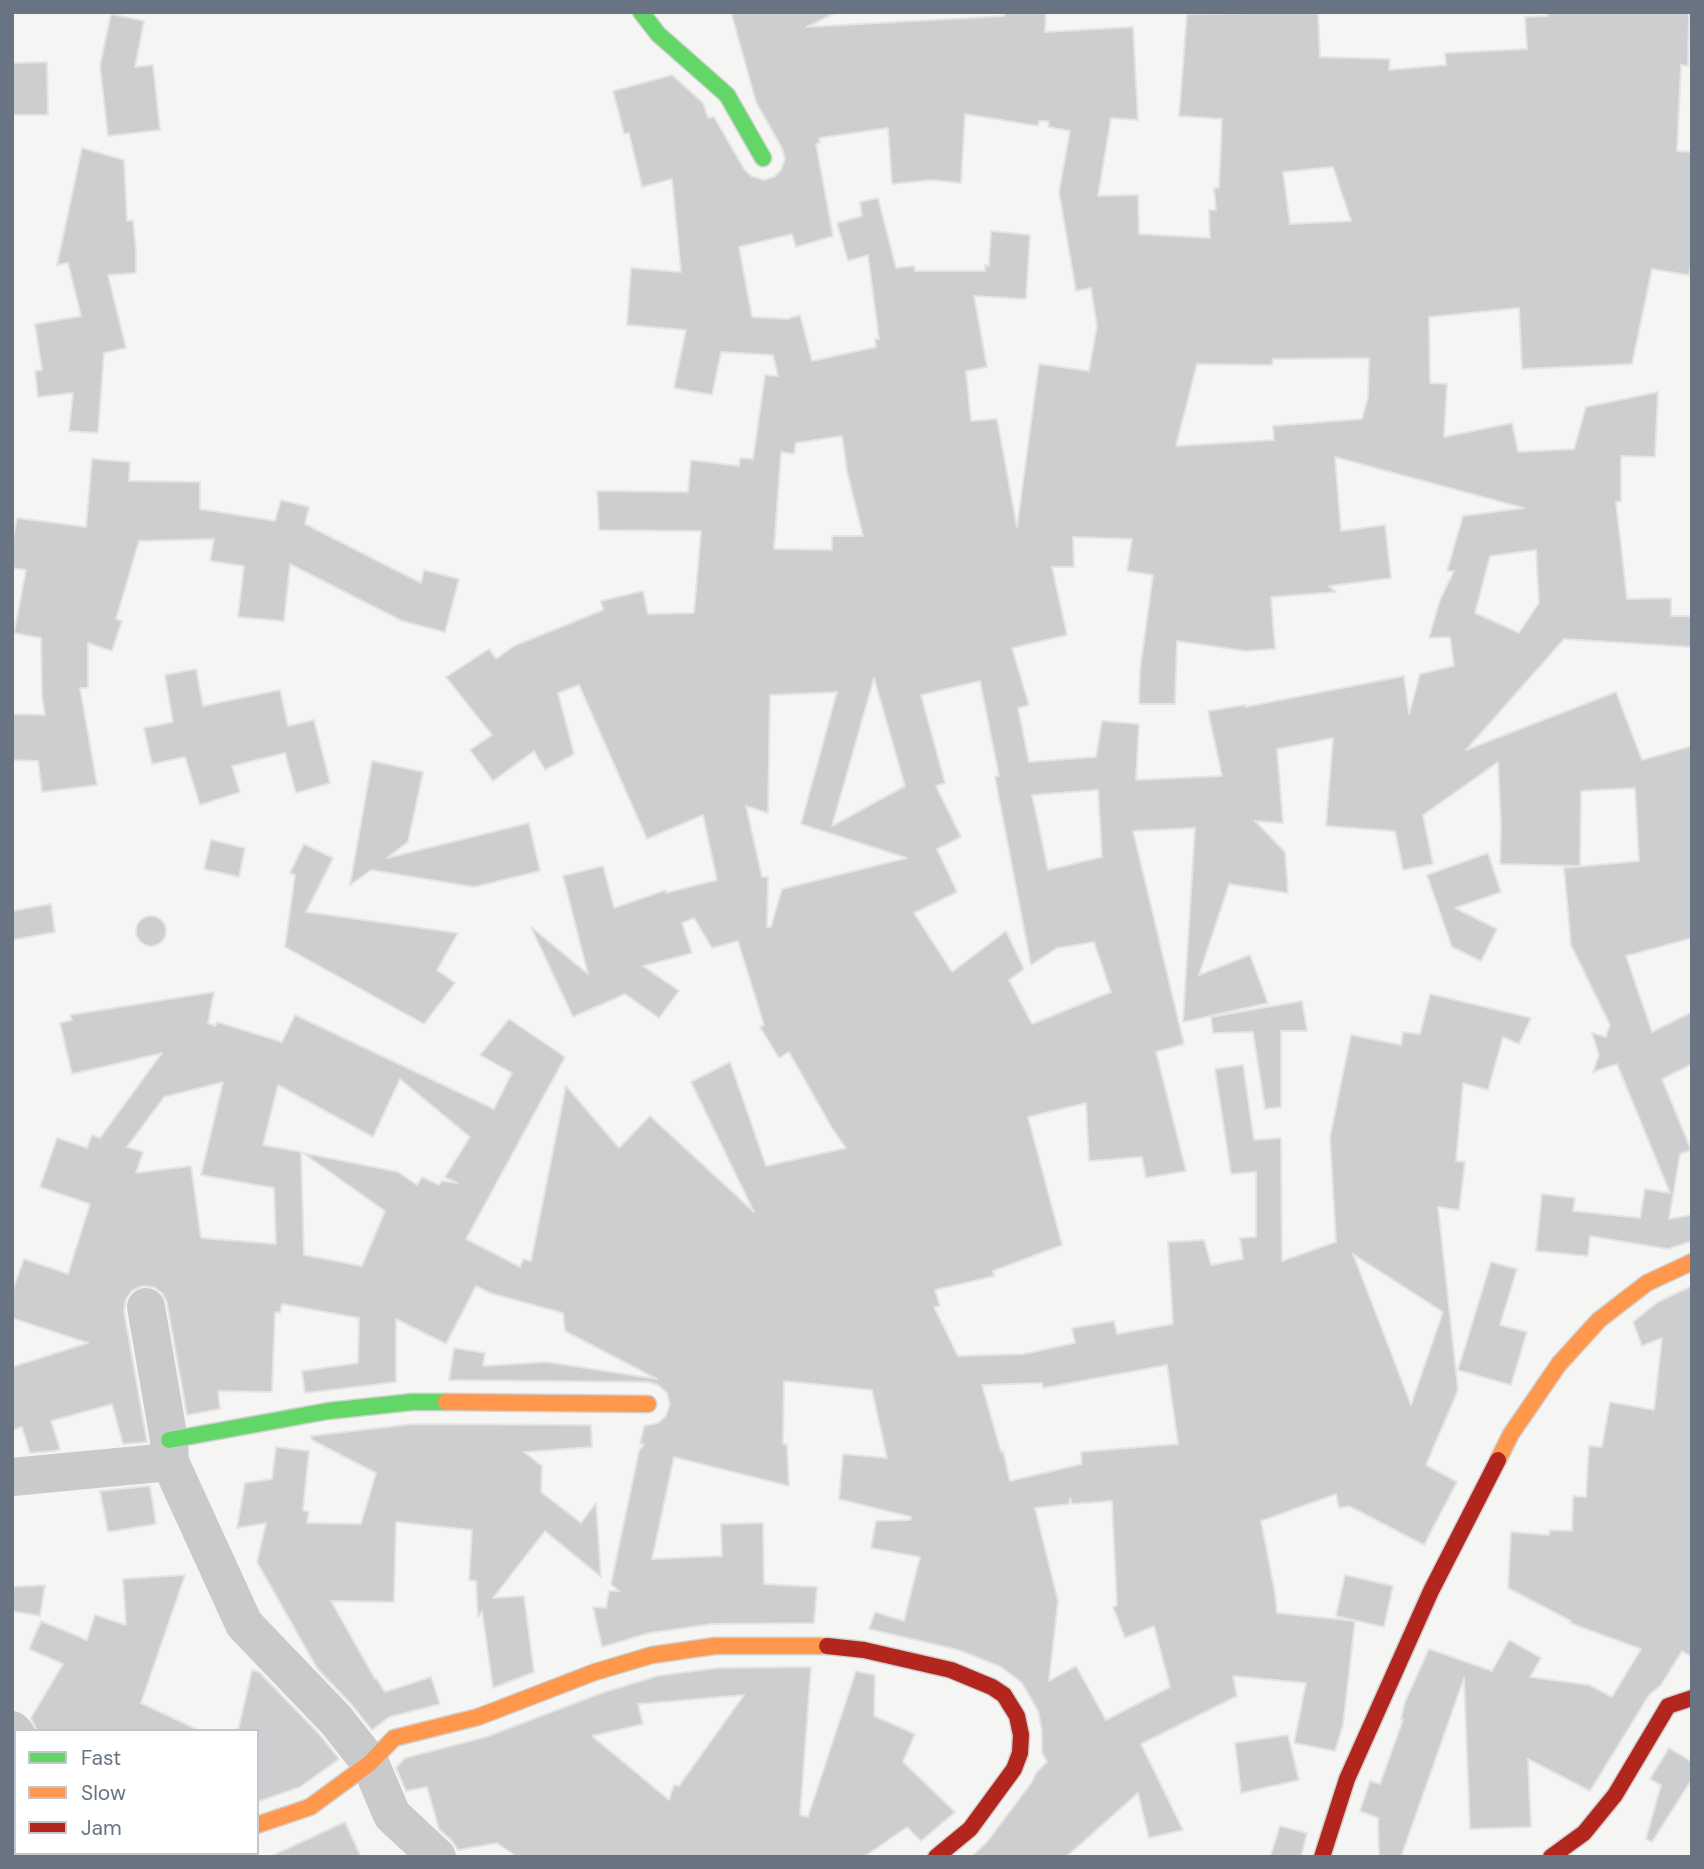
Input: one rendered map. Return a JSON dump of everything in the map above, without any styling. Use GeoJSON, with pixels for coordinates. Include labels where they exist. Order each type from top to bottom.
{"type":"FeatureCollection","features":[{"type":"Feature","properties":{"kind":"street"},"geometry":{"type":"LineString","coordinates":[[641,12],[658,34],[727,95],[763,158]]}},
{"type":"Feature","properties":{"kind":"street"},"geometry":{"type":"LineString","coordinates":[[1322,1857],[1352,1766],[1431,1591],[1511,1434],[1559,1364],[1599,1320],[1647,1283],[1692,1262]]}},
{"type":"Feature","properties":{"kind":"street"},"geometry":{"type":"LineString","coordinates":[[146,1307],[169,1451],[244,1624],[336,1720],[370,1763],[392,1815],[437,1857]]}},
{"type":"Feature","properties":{"kind":"street"},"geometry":{"type":"LineString","coordinates":[[12,1477],[169,1451],[328,1410],[412,1402],[648,1404]]}},
{"type":"Feature","properties":{"kind":"street"},"geometry":{"type":"LineString","coordinates":[[259,1824],[310,1807],[370,1763],[394,1738],[478,1717],[595,1672],[652,1656],[715,1646],[821,1646],[864,1650],[951,1670],[992,1687],[1004,1695],[1017,1716],[1021,1735],[1020,1753],[1014,1769],[970,1829],[936,1857]]}},
{"type":"Feature","properties":{"kind":"street"},"geometry":{"type":"LineString","coordinates":[[1551,1857],[1584,1833],[1615,1796],[1668,1706],[1692,1698]]}},
{"type":"Feature","properties":{"kind":"building"},"geometry":{"type":"Polygon","coordinates":[[[731,12],[837,12],[807,27],[1004,16],[1005,12],[1046,12],[1045,32],[1133,27],[1138,120],[1111,118],[1098,196],[1138,195],[1139,234],[1210,238],[1209,210],[1216,210],[1214,188],[1219,188],[1222,119],[1179,116],[1187,14],[1318,12],[1320,57],[1390,59],[1389,70],[1446,65],[1445,53],[1527,49],[1525,17],[1548,16],[1548,12],[1689,12],[1688,66],[1681,65],[1677,151],[1692,152],[1692,260],[1689,275],[1652,269],[1632,364],[1522,369],[1519,308],[1429,317],[1430,383],[1447,384],[1444,437],[1512,423],[1518,452],[1574,449],[1586,407],[1658,392],[1655,457],[1621,456],[1621,501],[1616,502],[1627,599],[1671,598],[1671,616],[1692,616],[1692,647],[1564,639],[1466,750],[1616,692],[1642,760],[1692,746],[1692,938],[1626,956],[1652,1032],[1692,1012],[1692,1064],[1662,1079],[1691,1150],[1680,1154],[1669,1219],[1692,1215],[1692,1241],[1668,1249],[1590,1236],[1588,1256],[1536,1251],[1542,1194],[1575,1198],[1573,1211],[1640,1218],[1645,1189],[1670,1193],[1617,1064],[1593,1072],[1599,1055],[1592,1033],[1606,1037],[1610,1025],[1571,945],[1564,868],[1639,861],[1635,788],[1581,791],[1580,866],[1500,864],[1498,762],[1423,815],[1433,864],[1403,870],[1395,831],[1326,826],[1333,738],[1277,749],[1283,823],[1255,821],[1285,852],[1288,893],[1229,884],[1199,975],[1250,955],[1268,1003],[1183,1022],[1195,828],[1133,831],[1184,1044],[1156,1052],[1186,1171],[1146,1178],[1142,1157],[1089,1161],[1086,1103],[1028,1117],[1062,1245],[993,1271],[994,1276],[935,1290],[940,1306],[934,1307],[958,1356],[1024,1354],[1075,1343],[1072,1328],[1114,1321],[1117,1334],[1173,1324],[1168,1242],[1204,1240],[1211,1265],[1243,1259],[1240,1238],[1256,1237],[1256,1172],[1231,1174],[1215,1069],[1243,1065],[1254,1140],[1281,1138],[1282,1261],[1336,1242],[1330,1137],[1351,1035],[1401,1045],[1403,1032],[1420,1034],[1430,994],[1531,1018],[1519,1044],[1503,1037],[1488,1090],[1463,1083],[1456,1161],[1465,1162],[1459,1210],[1438,1207],[1458,1390],[1426,1465],[1457,1482],[1424,1545],[1349,1506],[1339,1508],[1336,1494],[1261,1521],[1277,1613],[1355,1621],[1343,1725],[1335,1751],[1294,1743],[1306,1683],[1233,1676],[1237,1696],[1141,1744],[1183,1830],[1149,1838],[1138,1793],[1066,1857],[971,1857],[987,1842],[1036,1773],[1047,1762],[1042,1752],[1038,1711],[1022,1683],[1001,1667],[959,1650],[869,1629],[875,1612],[904,1621],[920,1557],[871,1548],[876,1521],[910,1520],[911,1517],[839,1499],[843,1454],[887,1458],[872,1390],[784,1381],[783,1444],[787,1444],[789,1486],[674,1457],[652,1559],[722,1556],[721,1524],[763,1523],[764,1584],[817,1587],[814,1623],[712,1624],[649,1633],[602,1647],[593,1607],[606,1608],[609,1591],[619,1591],[611,1584],[639,1451],[644,1444],[640,1444],[644,1426],[658,1423],[666,1416],[670,1404],[667,1393],[658,1385],[648,1382],[449,1380],[454,1348],[485,1353],[483,1366],[547,1362],[657,1379],[565,1331],[563,1313],[490,1293],[476,1286],[446,1344],[396,1319],[396,1382],[305,1393],[302,1371],[358,1363],[359,1318],[282,1304],[280,1313],[275,1312],[272,1392],[218,1391],[220,1409],[187,1415],[167,1303],[163,1294],[154,1287],[142,1286],[132,1291],[126,1299],[124,1311],[147,1442],[123,1444],[112,1404],[51,1421],[60,1449],[54,1451],[30,1453],[22,1427],[12,1430],[12,1367],[88,1343],[12,1318],[12,1292],[24,1259],[68,1274],[90,1204],[40,1187],[57,1138],[87,1148],[92,1135],[100,1138],[162,1053],[72,1074],[60,1023],[72,1020],[70,1015],[214,992],[208,1023],[215,1026],[217,1022],[282,1042],[295,1015],[494,1109],[512,1073],[480,1055],[509,1019],[565,1057],[466,1239],[520,1267],[523,1259],[531,1261],[566,1086],[619,1148],[650,1116],[754,1212],[691,1082],[730,1062],[766,1166],[846,1148],[789,1052],[779,1058],[760,1027],[764,1025],[738,941],[712,948],[694,918],[682,923],[692,953],[643,966],[679,991],[659,1018],[625,994],[573,1017],[531,927],[588,974],[563,876],[603,866],[614,908],[666,890],[666,893],[717,880],[703,815],[647,839],[579,685],[558,693],[574,754],[545,770],[534,751],[493,781],[470,750],[492,735],[446,677],[489,649],[496,659],[514,646],[603,610],[601,601],[643,591],[648,614],[694,613],[701,531],[599,530],[597,491],[688,492],[691,460],[739,466],[740,458],[753,459],[765,375],[778,376],[773,355],[721,352],[712,395],[674,388],[686,330],[627,325],[631,268],[681,272],[672,179],[642,187],[629,133],[624,134],[613,91],[672,75],[703,103],[708,118],[714,117],[744,169],[751,176],[764,180],[774,177],[781,170],[785,159],[782,148],[756,102],[731,12]],[[965,114],[961,183],[931,180],[892,184],[888,128],[819,138],[820,143],[816,144],[833,236],[796,247],[792,234],[739,247],[752,317],[787,319],[800,315],[812,361],[876,347],[875,339],[879,339],[868,255],[848,261],[837,223],[862,216],[860,202],[878,198],[896,268],[914,266],[915,271],[985,271],[985,265],[989,266],[991,231],[1030,235],[1026,299],[974,296],[987,367],[966,371],[971,421],[997,419],[1017,527],[1039,364],[1089,371],[1097,326],[1091,288],[1076,291],[1059,192],[1070,131],[1049,127],[1048,121],[1039,121],[1038,126],[965,114]],[[1333,167],[1283,172],[1290,224],[1351,221],[1333,167]],[[1369,358],[1273,359],[1272,365],[1197,364],[1176,446],[1274,440],[1273,426],[1362,419],[1368,397],[1369,358]],[[842,436],[796,443],[794,454],[781,452],[774,549],[832,550],[832,536],[863,536],[847,471],[842,436]],[[1335,457],[1341,531],[1385,525],[1391,578],[1329,586],[1336,592],[1271,597],[1275,649],[1246,651],[1177,641],[1175,704],[1139,704],[1140,670],[1153,575],[1127,571],[1132,539],[1073,537],[1074,567],[1052,567],[1067,635],[1012,648],[1029,705],[1018,708],[1029,762],[1096,757],[1102,721],[1139,724],[1136,780],[1222,776],[1208,711],[1245,707],[1404,676],[1409,714],[1420,674],[1454,666],[1450,637],[1429,638],[1440,600],[1454,571],[1447,571],[1463,516],[1524,508],[1335,457]],[[1536,550],[1490,556],[1475,613],[1519,633],[1539,603],[1536,550]],[[874,678],[832,826],[905,786],[874,678]],[[980,681],[921,695],[945,783],[936,786],[961,837],[937,849],[957,892],[914,913],[952,972],[1006,931],[1024,969],[1009,980],[1032,1024],[1111,992],[1094,942],[1057,948],[1031,965],[995,777],[999,776],[980,681]],[[837,692],[770,695],[768,813],[746,806],[762,877],[768,877],[767,927],[771,927],[782,889],[907,858],[801,824],[837,692]],[[1098,790],[1032,795],[1048,870],[1102,857],[1098,790]],[[400,1079],[373,1137],[278,1085],[263,1145],[301,1152],[304,1255],[362,1266],[385,1211],[303,1153],[398,1172],[417,1185],[422,1177],[439,1185],[442,1181],[457,1183],[445,1177],[470,1137],[400,1079]],[[223,1082],[164,1097],[127,1147],[143,1152],[136,1173],[191,1166],[201,1238],[276,1244],[274,1188],[201,1175],[223,1082]],[[1353,1254],[1411,1405],[1443,1312],[1353,1254]],[[1167,1365],[1043,1388],[1042,1383],[982,1385],[1010,1481],[1082,1464],[1081,1452],[1178,1444],[1167,1365]],[[1070,1498],[1069,1504],[1035,1508],[1058,1601],[1049,1681],[1076,1666],[1106,1720],[1170,1687],[1154,1626],[1125,1638],[1113,1607],[1117,1605],[1112,1501],[1072,1504],[1070,1498]]]}},
{"type":"Feature","properties":{"kind":"building"},"geometry":{"type":"Polygon","coordinates":[[[111,14],[144,21],[135,67],[153,65],[160,130],[108,136],[100,66],[111,14]]]}},
{"type":"Feature","properties":{"kind":"building"},"geometry":{"type":"Polygon","coordinates":[[[47,62],[48,115],[12,115],[12,63],[47,62]]]}},
{"type":"Feature","properties":{"kind":"building"},"geometry":{"type":"Polygon","coordinates":[[[82,148],[124,160],[127,221],[133,220],[136,250],[136,273],[108,275],[126,348],[104,353],[98,433],[69,431],[73,393],[38,397],[35,371],[42,370],[35,324],[81,316],[68,263],[57,265],[82,148]]]}},
{"type":"Feature","properties":{"kind":"building"},"geometry":{"type":"Polygon","coordinates":[[[92,459],[130,462],[129,481],[200,482],[200,509],[275,521],[281,500],[309,507],[305,524],[421,583],[424,570],[459,579],[445,632],[402,621],[290,564],[284,621],[238,617],[244,566],[210,561],[214,539],[139,541],[116,619],[122,621],[112,651],[88,643],[88,688],[80,688],[97,785],[42,792],[38,761],[12,760],[12,714],[45,715],[41,638],[14,633],[26,570],[12,568],[12,544],[17,518],[86,527],[92,459]]]}},
{"type":"Feature","properties":{"kind":"building"},"geometry":{"type":"Polygon","coordinates":[[[196,669],[203,706],[280,690],[288,726],[314,720],[330,783],[296,793],[285,753],[232,766],[240,792],[200,805],[185,757],[152,764],[144,728],[173,722],[165,675],[196,669]]]}},
{"type":"Feature","properties":{"kind":"building"},"geometry":{"type":"Polygon","coordinates":[[[372,761],[423,772],[408,842],[387,858],[529,823],[540,871],[474,887],[371,870],[350,885],[372,761]]]}},
{"type":"Feature","properties":{"kind":"building"},"geometry":{"type":"Polygon","coordinates":[[[211,840],[245,848],[239,877],[204,869],[211,840]]]}},
{"type":"Feature","properties":{"kind":"building"},"geometry":{"type":"Polygon","coordinates":[[[304,844],[333,858],[306,912],[458,933],[437,970],[455,983],[424,1024],[285,947],[295,875],[290,873],[304,844]]]}},
{"type":"Feature","properties":{"kind":"building"},"geometry":{"type":"Polygon","coordinates":[[[1488,853],[1501,892],[1455,908],[1497,929],[1481,961],[1452,947],[1427,875],[1488,853]]]}},
{"type":"Feature","properties":{"kind":"building"},"geometry":{"type":"Polygon","coordinates":[[[51,904],[55,932],[12,940],[12,911],[51,904]]]}},
{"type":"Feature","properties":{"kind":"building"},"geometry":{"type":"Polygon","coordinates":[[[151,916],[162,920],[166,931],[162,942],[151,946],[140,942],[136,931],[140,920],[151,916]]]}},
{"type":"Feature","properties":{"kind":"building"},"geometry":{"type":"Polygon","coordinates":[[[1302,1001],[1307,1031],[1281,1031],[1281,1107],[1265,1109],[1253,1032],[1213,1033],[1211,1017],[1302,1001]]]}},
{"type":"Feature","properties":{"kind":"building"},"geometry":{"type":"Polygon","coordinates":[[[1491,1262],[1517,1269],[1500,1325],[1527,1332],[1511,1385],[1458,1370],[1491,1262]]]}},
{"type":"Feature","properties":{"kind":"building"},"geometry":{"type":"Polygon","coordinates":[[[1692,1286],[1692,1657],[1682,1651],[1661,1685],[1649,1695],[1590,1791],[1528,1759],[1531,1827],[1470,1829],[1464,1678],[1401,1857],[1379,1857],[1378,1818],[1360,1811],[1370,1781],[1380,1784],[1403,1720],[1405,1702],[1429,1649],[1492,1671],[1509,1640],[1541,1658],[1530,1677],[1589,1685],[1612,1697],[1641,1649],[1570,1623],[1571,1621],[1508,1588],[1511,1532],[1549,1535],[1550,1530],[1572,1531],[1573,1496],[1586,1497],[1589,1446],[1602,1447],[1610,1402],[1654,1410],[1662,1338],[1642,1346],[1633,1322],[1658,1302],[1692,1286]]]}},
{"type":"Feature","properties":{"kind":"building"},"geometry":{"type":"Polygon","coordinates":[[[413,1424],[591,1425],[592,1447],[524,1452],[542,1466],[541,1492],[581,1523],[596,1503],[601,1577],[545,1531],[493,1598],[524,1596],[534,1672],[493,1688],[482,1611],[478,1617],[476,1581],[469,1580],[472,1530],[396,1522],[394,1602],[331,1601],[385,1692],[431,1677],[440,1704],[389,1717],[372,1730],[317,1668],[257,1562],[266,1523],[237,1528],[245,1483],[272,1479],[276,1447],[309,1451],[303,1510],[309,1512],[307,1523],[361,1524],[376,1473],[312,1440],[311,1436],[413,1424]]]}},
{"type":"Feature","properties":{"kind":"building"},"geometry":{"type":"Polygon","coordinates":[[[150,1486],[156,1524],[108,1532],[100,1491],[150,1486]]]}},
{"type":"Feature","properties":{"kind":"building"},"geometry":{"type":"Polygon","coordinates":[[[185,1575],[141,1703],[196,1729],[36,1729],[31,1718],[63,1664],[29,1649],[41,1621],[87,1640],[95,1615],[126,1625],[123,1579],[185,1575]]]}},
{"type":"Feature","properties":{"kind":"building"},"geometry":{"type":"Polygon","coordinates":[[[1345,1575],[1393,1586],[1384,1627],[1336,1616],[1345,1575]]]}},
{"type":"Feature","properties":{"kind":"building"},"geometry":{"type":"Polygon","coordinates":[[[45,1585],[40,1616],[12,1611],[12,1587],[45,1585]]]}},
{"type":"Feature","properties":{"kind":"building"},"geometry":{"type":"Polygon","coordinates":[[[811,1667],[800,1815],[808,1817],[856,1671],[875,1675],[874,1716],[915,1734],[903,1762],[955,1812],[921,1841],[907,1827],[864,1857],[517,1857],[497,1843],[458,1850],[439,1829],[427,1787],[406,1791],[396,1768],[405,1758],[486,1737],[602,1693],[657,1676],[717,1668],[811,1667]],[[744,1695],[638,1704],[643,1724],[592,1736],[669,1800],[674,1785],[679,1786],[744,1695]]]}},
{"type":"Feature","properties":{"kind":"building"},"geometry":{"type":"Polygon","coordinates":[[[252,1670],[259,1672],[319,1734],[339,1759],[300,1787],[259,1801],[259,1729],[238,1729],[252,1670]]]}},
{"type":"Feature","properties":{"kind":"building"},"geometry":{"type":"Polygon","coordinates":[[[1288,1735],[1299,1780],[1241,1793],[1235,1743],[1288,1735]]]}},
{"type":"Feature","properties":{"kind":"building"},"geometry":{"type":"Polygon","coordinates":[[[1669,1748],[1692,1762],[1692,1779],[1652,1842],[1646,1839],[1661,1785],[1650,1779],[1669,1748]]]}},
{"type":"Feature","properties":{"kind":"building"},"geometry":{"type":"Polygon","coordinates":[[[345,1822],[361,1857],[269,1857],[345,1822]]]}},
{"type":"Feature","properties":{"kind":"building"},"geometry":{"type":"Polygon","coordinates":[[[1280,1826],[1307,1833],[1301,1857],[1270,1857],[1280,1826]]]}},
{"type":"Feature","properties":{"kind":"traffic: fast"},"geometry":{"type":"LineString","coordinates":[[641,12],[658,34],[727,95],[763,158]]}},
{"type":"Feature","properties":{"kind":"traffic: fast"},"geometry":{"type":"LineString","coordinates":[[169,1440],[328,1411],[412,1402],[446,1402]]}},
{"type":"Feature","properties":{"kind":"traffic: slow"},"geometry":{"type":"LineString","coordinates":[[1498,1460],[1511,1434],[1559,1364],[1599,1320],[1647,1283],[1692,1262]]}},
{"type":"Feature","properties":{"kind":"traffic: slow"},"geometry":{"type":"LineString","coordinates":[[446,1402],[648,1404]]}},
{"type":"Feature","properties":{"kind":"traffic: slow"},"geometry":{"type":"LineString","coordinates":[[259,1824],[310,1807],[370,1763],[394,1738],[478,1717],[595,1672],[652,1655],[715,1646],[827,1646]]}},
{"type":"Feature","properties":{"kind":"traffic: jam"},"geometry":{"type":"LineString","coordinates":[[1322,1857],[1347,1779],[1431,1591],[1498,1460]]}},
{"type":"Feature","properties":{"kind":"traffic: jam"},"geometry":{"type":"LineString","coordinates":[[827,1646],[864,1650],[951,1670],[992,1687],[1004,1695],[1017,1716],[1021,1735],[1020,1753],[1014,1769],[970,1829],[936,1857]]}},
{"type":"Feature","properties":{"kind":"traffic: jam"},"geometry":{"type":"LineString","coordinates":[[1551,1857],[1584,1833],[1615,1795],[1668,1706],[1692,1698]]}}]}
